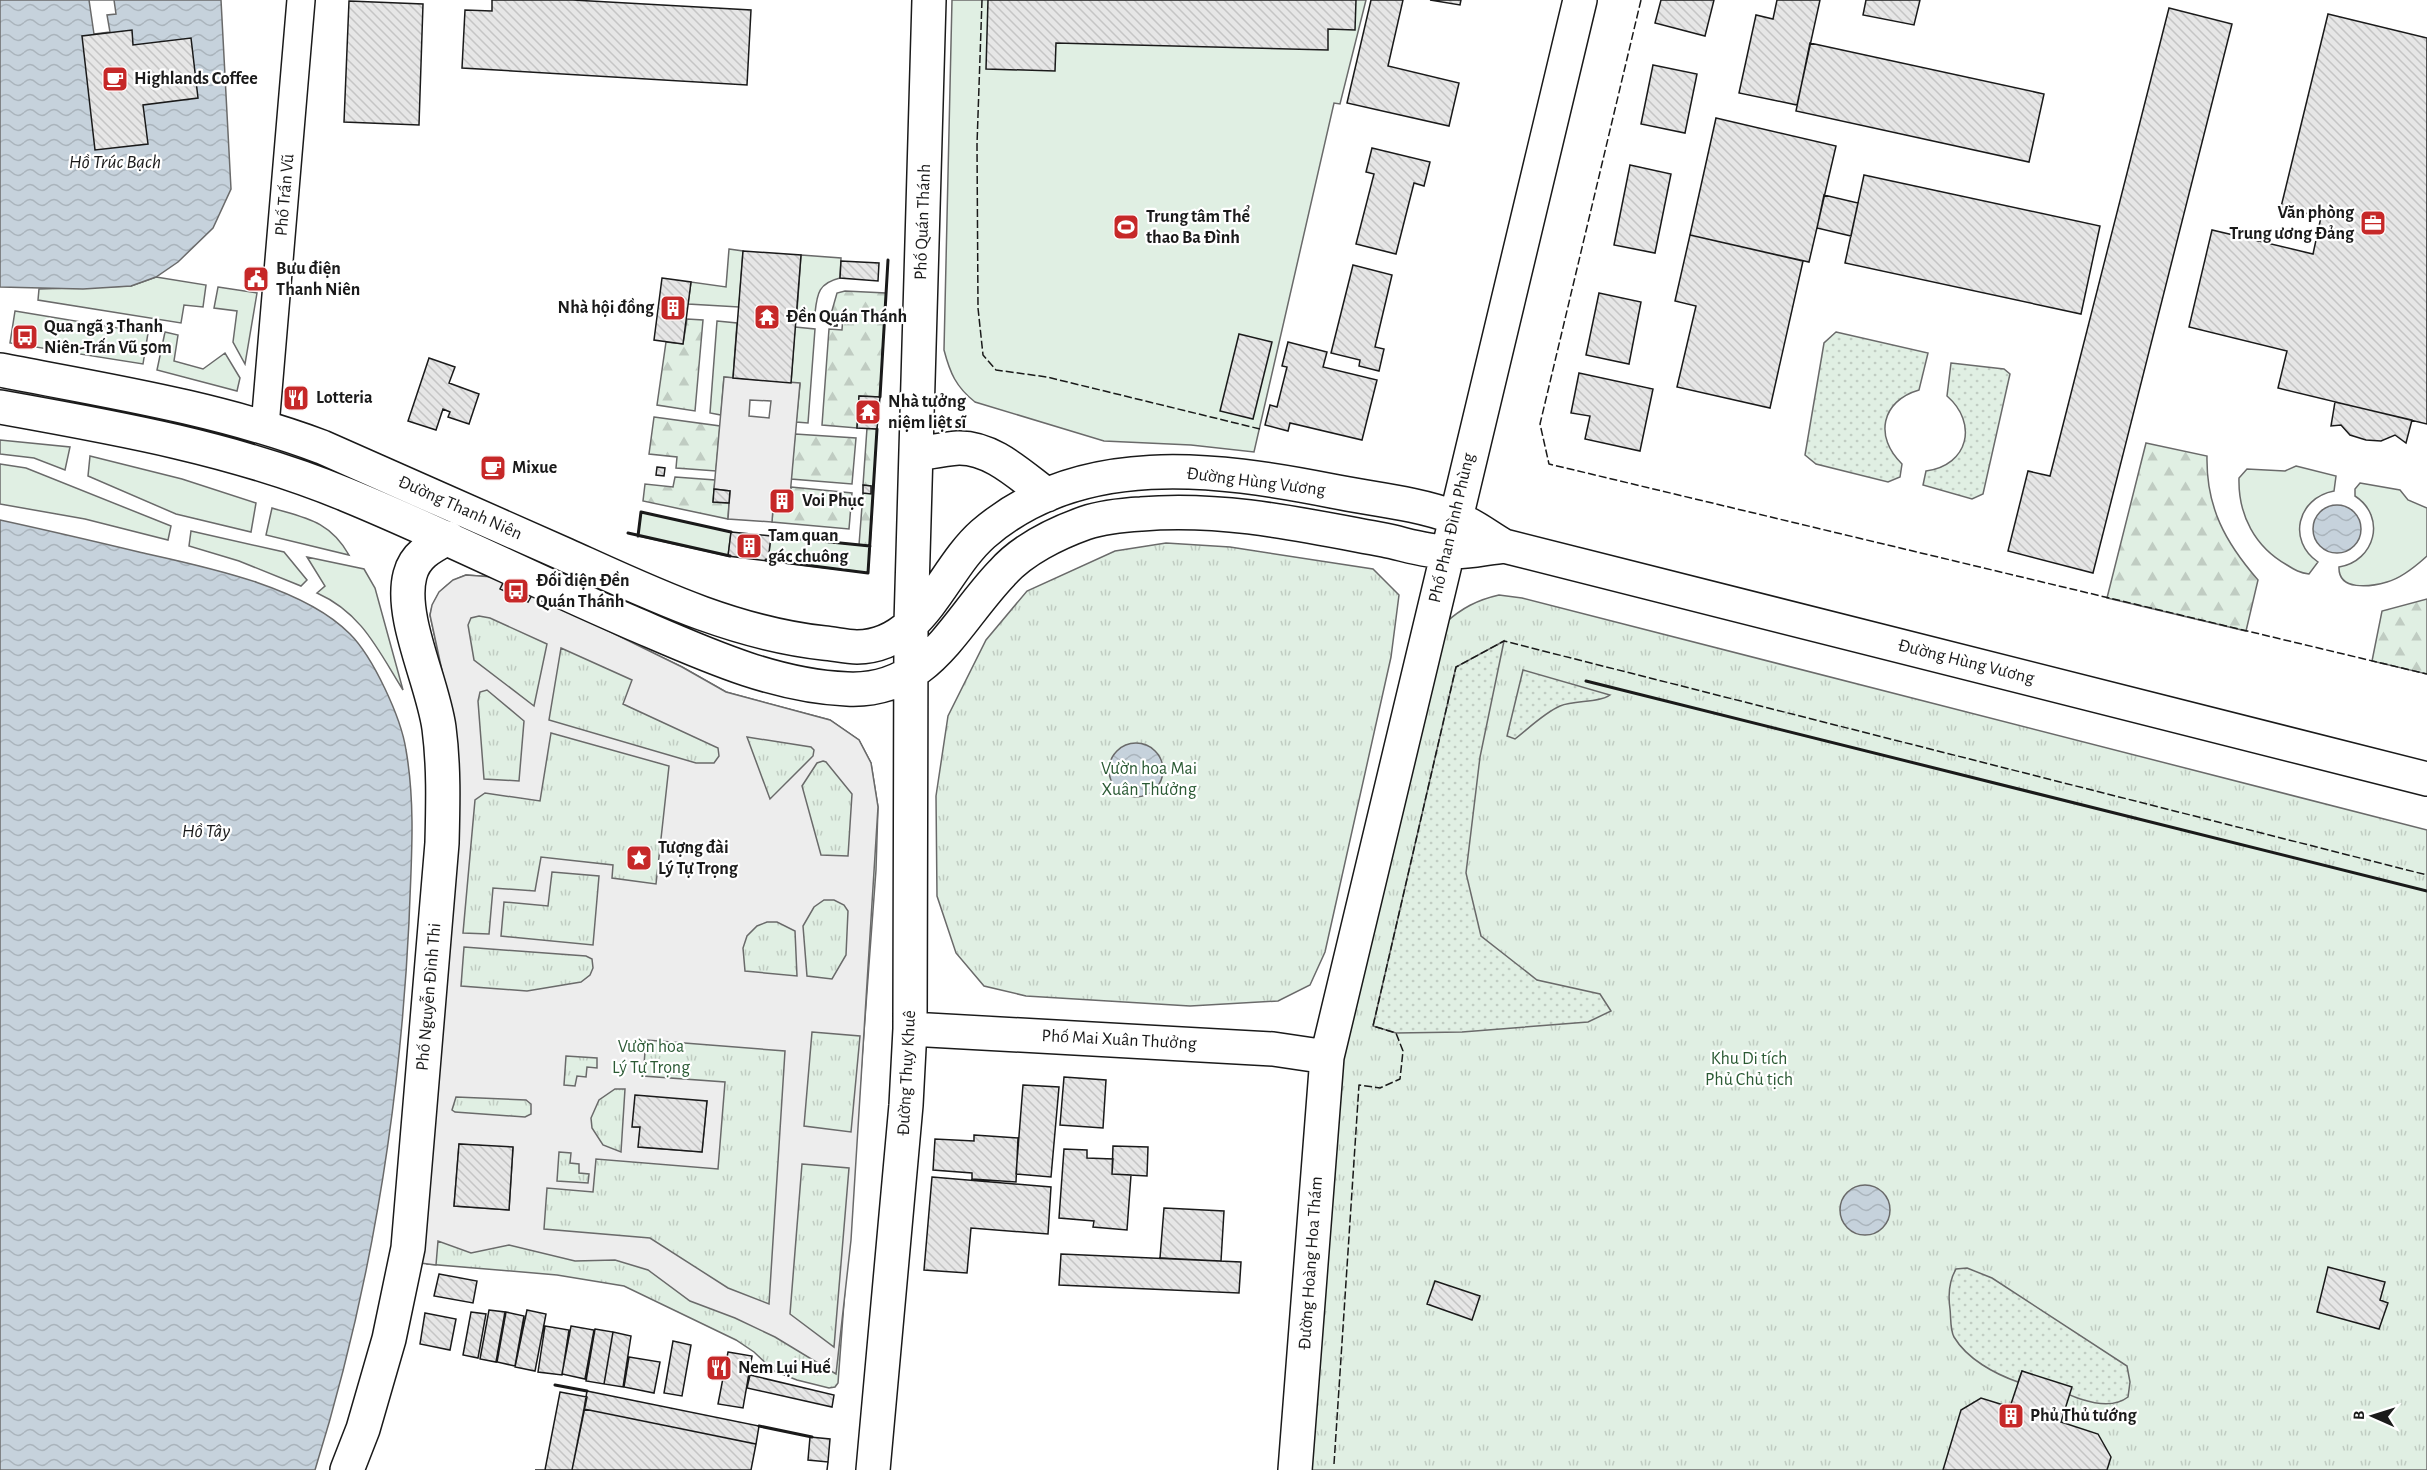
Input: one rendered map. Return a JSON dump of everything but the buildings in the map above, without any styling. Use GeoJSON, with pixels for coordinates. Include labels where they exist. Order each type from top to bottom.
{"type":"FeatureCollection","features":[{"type":"Feature","properties":{"kind":"main road","name":"Phố Quán Thánh"},"geometry":{"type":"LineString","coordinates":[[911,624],[929,0]]}},
{"type":"Feature","properties":{"kind":"main road","name":"Phố Phan Đình Phùng"},"geometry":{"type":"LineString","coordinates":[[1327,1057],[1454,517],[1580,0]]}},
{"type":"Feature","properties":{"kind":"main road","name":"Đường Thanh Niên"},"geometry":{"type":"LineString","coordinates":[[0,370],[194,408],[265,426],[322,447],[664,599],[742,628],[799,640],[857,647],[882,643],[911,624]]}},
{"type":"Feature","properties":{"kind":"main road","name":"Đường Thanh Niên"},"geometry":{"type":"LineString","coordinates":[[0,407],[161,437],[296,474],[448,538],[572,597],[744,668],[795,681],[846,689],[880,687],[912,675]]}},
{"type":"Feature","properties":{"kind":"main road"},"geometry":{"type":"LineString","coordinates":[[917,454],[959,448],[981,451],[1008,466],[1047,495]]}},
{"type":"Feature","properties":{"kind":"main road","name":"Đường Hùng Vương"},"geometry":{"type":"LineString","coordinates":[[911,624],[981,536],[1015,510],[1047,495],[1087,481],[1130,473],[1189,472],[1234,475],[1301,485],[1454,517],[1504,546],[2427,779]]}},
{"type":"Feature","properties":{"kind":"main road","name":"Đường Hùng Vương"},"geometry":{"type":"LineString","coordinates":[[912,675],[935,655],[1005,569],[1046,541],[1087,522],[1119,516],[1176,511],[1245,515],[1446,552],[1504,546]]}},
{"type":"Feature","properties":{"kind":"main road","name":"Phố Nguyễn Đình Thi"},"geometry":{"type":"LineString","coordinates":[[347,1470],[363,1429],[388,1339],[408,1248],[442,843],[444,781],[439,726],[413,626],[407,590],[410,573],[418,558],[448,538]]}},
{"type":"Feature","properties":{"kind":"main road","name":"Đường Thụy Khuê"},"geometry":{"type":"LineString","coordinates":[[873,1470],[906,1105],[910,1029],[911,624]]}},
{"type":"Feature","properties":{"kind":"main road","name":"Phố Mai Xuân Thưởng"},"geometry":{"type":"LineString","coordinates":[[910,1029],[1273,1049],[1327,1057]]}},
{"type":"Feature","properties":{"kind":"main road","name":"Đường Hoàng Hoa Thám"},"geometry":{"type":"LineString","coordinates":[[1295,1470],[1327,1057]]}},
{"type":"Feature","properties":{"kind":"street","name":"Phố Trấn Vũ"},"geometry":{"type":"LineString","coordinates":[[265,426],[301,0]]}},
{"type":"Feature","properties":{"kind":"green space","name":"Trung tâm Thể thao Ba Đình"},"geometry":{"type":"Polygon","coordinates":[[[952,0],[1366,0],[1340,104],[1334,103],[1254,452],[1191,445],[1104,441],[975,402],[958,385],[951,373],[944,350],[952,0]]]}},
{"type":"Feature","properties":{"kind":"green space"},"geometry":{"type":"Polygon","coordinates":[[[729,249],[743,251],[739,307],[688,304],[691,282],[726,287],[729,249]]]}},
{"type":"Feature","properties":{"kind":"green space"},"geometry":{"type":"Polygon","coordinates":[[[801,255],[841,258],[840,278],[823,286],[820,290],[815,313],[797,311],[801,255]]]}},
{"type":"Feature","properties":{"kind":"green space"},"geometry":{"type":"Polygon","coordinates":[[[156,277],[206,285],[203,307],[184,305],[181,323],[38,300],[39,289],[131,286],[156,277]]]}},
{"type":"Feature","properties":{"kind":"green space"},"geometry":{"type":"Polygon","coordinates":[[[218,287],[257,293],[245,364],[233,342],[237,311],[214,308],[218,287]]]}},
{"type":"Feature","properties":{"kind":"green space"},"geometry":{"type":"Polygon","coordinates":[[[845,291],[886,293],[880,397],[859,396],[857,428],[822,425],[829,329],[842,330],[843,315],[831,314],[837,293],[845,291]]]}},
{"type":"Feature","properties":{"kind":"green space"},"geometry":{"type":"Polygon","coordinates":[[[15,311],[148,333],[143,364],[10,343],[15,311]]]}},
{"type":"Feature","properties":{"kind":"green space"},"geometry":{"type":"Polygon","coordinates":[[[687,319],[703,320],[695,411],[657,405],[666,342],[683,344],[687,319]]]}},
{"type":"Feature","properties":{"kind":"green space"},"geometry":{"type":"Polygon","coordinates":[[[717,321],[737,323],[733,378],[724,377],[721,415],[710,413],[717,321]]]}},
{"type":"Feature","properties":{"kind":"green space"},"geometry":{"type":"Polygon","coordinates":[[[795,327],[815,329],[808,423],[796,422],[800,384],[791,383],[795,327]]]}},
{"type":"Feature","properties":{"kind":"green space"},"geometry":{"type":"Polygon","coordinates":[[[165,332],[178,335],[174,361],[203,369],[225,353],[240,378],[237,391],[157,370],[165,332]]]}},
{"type":"Feature","properties":{"kind":"green space"},"geometry":{"type":"Polygon","coordinates":[[[1836,332],[1928,353],[1919,390],[1896,402],[1886,421],[1885,432],[1888,443],[1893,454],[1902,464],[1900,477],[1888,482],[1816,464],[1805,455],[1824,343],[1836,332]]]}},
{"type":"Feature","properties":{"kind":"green space"},"geometry":{"type":"Polygon","coordinates":[[[1951,363],[2004,369],[2010,374],[1983,494],[1972,499],[1923,485],[1926,471],[1952,461],[1960,452],[1964,441],[1963,418],[1947,396],[1951,363]]]}},
{"type":"Feature","properties":{"kind":"green space"},"geometry":{"type":"Polygon","coordinates":[[[654,417],[720,426],[716,471],[676,468],[677,457],[649,454],[654,417]]]}},
{"type":"Feature","properties":{"kind":"green space"},"geometry":{"type":"Polygon","coordinates":[[[867,428],[877,429],[870,546],[859,545],[863,493],[871,493],[871,486],[863,485],[867,428]]]}},
{"type":"Feature","properties":{"kind":"green space"},"geometry":{"type":"Polygon","coordinates":[[[795,434],[856,438],[852,484],[791,479],[795,434]]]}},
{"type":"Feature","properties":{"kind":"green space"},"geometry":{"type":"Polygon","coordinates":[[[0,440],[70,447],[65,470],[34,458],[0,454],[0,440]]]}},
{"type":"Feature","properties":{"kind":"green space"},"geometry":{"type":"Polygon","coordinates":[[[2146,443],[2207,456],[2210,492],[2220,523],[2236,552],[2258,580],[2246,631],[2107,598],[2146,443]]]}},
{"type":"Feature","properties":{"kind":"green space"},"geometry":{"type":"Polygon","coordinates":[[[90,456],[182,479],[256,503],[251,532],[176,514],[88,476],[90,456]]]}},
{"type":"Feature","properties":{"kind":"green space"},"geometry":{"type":"Polygon","coordinates":[[[0,464],[26,468],[171,526],[168,540],[85,519],[0,504],[0,464]]]}},
{"type":"Feature","properties":{"kind":"green space"},"geometry":{"type":"Polygon","coordinates":[[[2296,466],[2336,476],[2334,491],[2321,495],[2312,502],[2300,521],[2302,543],[2308,553],[2318,562],[2309,574],[2295,570],[2276,558],[2257,539],[2245,517],[2239,492],[2239,478],[2247,469],[2285,471],[2296,466]]]}},
{"type":"Feature","properties":{"kind":"green space"},"geometry":{"type":"Polygon","coordinates":[[[675,477],[715,480],[713,502],[729,503],[728,519],[643,501],[645,484],[673,487],[675,477]]]}},
{"type":"Feature","properties":{"kind":"green space"},"geometry":{"type":"Polygon","coordinates":[[[2360,483],[2400,490],[2408,500],[2427,508],[2427,556],[2398,578],[2364,586],[2349,584],[2340,575],[2339,567],[2361,556],[2372,537],[2371,515],[2365,505],[2355,496],[2355,489],[2360,483]]]}},
{"type":"Feature","properties":{"kind":"green space"},"geometry":{"type":"Polygon","coordinates":[[[791,487],[852,493],[849,529],[772,522],[773,507],[789,508],[791,487]]]}},
{"type":"Feature","properties":{"kind":"green space"},"geometry":{"type":"Polygon","coordinates":[[[272,508],[316,522],[334,535],[349,555],[266,535],[272,508]]]}},
{"type":"Feature","properties":{"kind":"green space"},"geometry":{"type":"Polygon","coordinates":[[[641,512],[731,532],[728,556],[638,536],[641,512]]]}},
{"type":"Feature","properties":{"kind":"green space"},"geometry":{"type":"Polygon","coordinates":[[[191,531],[284,552],[307,580],[301,586],[239,561],[189,546],[191,531]]]}},
{"type":"Feature","properties":{"kind":"green space"},"geometry":{"type":"Polygon","coordinates":[[[771,536],[870,546],[868,573],[768,561],[771,536]]]}},
{"type":"Feature","properties":{"kind":"green space","name":"Vườn hoa Mai Xuân Thưởng"},"geometry":{"type":"Polygon","coordinates":[[[1166,543],[1230,547],[1373,569],[1399,595],[1391,657],[1325,952],[1310,985],[1278,1001],[1190,1006],[1026,996],[984,986],[956,953],[937,896],[936,796],[948,716],[986,640],[1027,591],[1115,551],[1166,543]]]}},
{"type":"Feature","properties":{"kind":"green space"},"geometry":{"type":"Polygon","coordinates":[[[307,557],[364,569],[375,588],[403,690],[368,634],[346,611],[317,593],[325,586],[307,557]]]}},
{"type":"Feature","properties":{"kind":"green space","name":"Vườn hoa Lý Tự Trọng"},"geometry":{"type":"Polygon","coordinates":[[[466,575],[493,577],[682,667],[726,692],[830,720],[859,740],[871,763],[878,807],[876,870],[838,1383],[835,1387],[829,1388],[797,1380],[774,1371],[754,1352],[736,1340],[624,1286],[557,1275],[427,1264],[454,726],[430,615],[434,601],[442,590],[452,581],[466,575]]]}},
{"type":"Feature","properties":{"kind":"green space","name":"Khu Di tích Phủ Chủ tịch"},"geometry":{"type":"Polygon","coordinates":[[[1499,595],[1522,598],[2427,830],[2427,1470],[1311,1470],[1338,1072],[1445,623],[1470,605],[1499,595]]]}},
{"type":"Feature","properties":{"kind":"green space"},"geometry":{"type":"Polygon","coordinates":[[[2427,599],[2427,674],[2372,661],[2382,611],[2427,599]]]}},
{"type":"Feature","properties":{"kind":"green space"},"geometry":{"type":"Polygon","coordinates":[[[1504,641],[1480,757],[1466,873],[1481,936],[1537,980],[1600,994],[1611,1011],[1588,1022],[1462,1032],[1396,1033],[1373,1026],[1456,667],[1504,641]]]}},
{"type":"Feature","properties":{"kind":"green space"},"geometry":{"type":"Polygon","coordinates":[[[1523,670],[1610,695],[1605,698],[1560,706],[1515,739],[1507,736],[1523,670]]]}},
{"type":"Feature","properties":{"kind":"green space"},"geometry":{"type":"Polygon","coordinates":[[[1967,1268],[1992,1278],[2127,1366],[2130,1382],[2128,1397],[2104,1404],[2090,1402],[2060,1391],[2022,1371],[2018,1382],[2000,1375],[1974,1359],[1954,1337],[1951,1323],[1950,1283],[1956,1269],[1967,1268]]]}},
{"type":"Feature","properties":{"kind":"shaded area"},"geometry":{"type":"Polygon","coordinates":[[[724,377],[800,383],[790,496],[774,495],[772,522],[728,519],[730,491],[714,489],[724,377]],[[750,400],[749,416],[769,418],[771,401],[750,400]]]}},
{"type":"Feature","properties":{"kind":"shaded area"},"geometry":{"type":"Polygon","coordinates":[[[466,575],[493,577],[515,585],[682,667],[726,692],[830,720],[859,740],[871,763],[878,807],[851,1240],[836,1374],[775,1337],[735,1318],[690,1301],[648,1270],[615,1260],[575,1261],[509,1245],[471,1253],[438,1241],[436,1265],[420,1263],[454,726],[430,615],[439,592],[453,580],[466,575]],[[479,616],[471,618],[468,625],[474,660],[534,706],[547,644],[490,618],[479,616]],[[561,648],[549,720],[696,763],[714,763],[719,756],[718,748],[623,704],[632,680],[561,648]],[[487,690],[480,692],[478,701],[484,779],[519,781],[524,721],[487,690]],[[551,733],[540,801],[485,793],[475,800],[463,933],[489,934],[493,888],[535,891],[541,857],[613,865],[612,878],[656,884],[669,766],[551,733]],[[747,737],[770,799],[813,756],[814,750],[811,747],[747,737]],[[823,761],[817,763],[802,786],[821,855],[848,856],[852,794],[823,761]],[[552,872],[548,906],[504,902],[501,936],[593,945],[599,876],[552,872]],[[824,900],[814,907],[803,926],[807,976],[832,979],[846,955],[848,911],[844,905],[834,900],[824,900]],[[767,922],[757,926],[747,936],[743,948],[745,971],[797,976],[795,931],[777,922],[767,922]],[[464,947],[461,986],[527,991],[581,982],[590,975],[593,968],[592,959],[586,956],[464,947]],[[812,1032],[804,1126],[851,1132],[860,1036],[812,1032]],[[646,1040],[643,1076],[725,1082],[718,1169],[596,1159],[593,1192],[547,1188],[544,1229],[650,1238],[728,1288],[769,1304],[785,1051],[646,1040]],[[566,1056],[564,1085],[575,1086],[577,1076],[586,1077],[587,1067],[597,1068],[597,1058],[566,1056]],[[615,1089],[599,1100],[591,1118],[592,1128],[603,1145],[621,1152],[625,1089],[615,1089]],[[456,1097],[452,1110],[455,1112],[525,1117],[531,1114],[531,1104],[526,1100],[456,1097]],[[707,1101],[633,1127],[640,1127],[639,1147],[702,1152],[707,1101]],[[459,1144],[454,1206],[509,1210],[513,1148],[459,1144]],[[559,1152],[557,1181],[588,1183],[589,1174],[579,1173],[579,1164],[570,1163],[571,1153],[559,1152]],[[802,1164],[790,1314],[834,1347],[849,1168],[802,1164]]]}},
{"type":"Feature","properties":{"kind":"water","name":"Hồ Trúc Bạch"},"geometry":{"type":"Polygon","coordinates":[[[0,0],[221,0],[231,189],[213,228],[178,262],[156,277],[131,286],[83,289],[0,287],[0,0]]]}},
{"type":"Feature","properties":{"kind":"water"},"geometry":{"type":"Polygon","coordinates":[[[2332,505],[2342,505],[2354,512],[2361,524],[2361,534],[2354,546],[2342,553],[2332,553],[2317,542],[2313,534],[2313,524],[2324,509],[2332,505]]]}},
{"type":"Feature","properties":{"kind":"water","name":"Hồ Tây"},"geometry":{"type":"Polygon","coordinates":[[[0,520],[221,571],[306,603],[330,617],[359,644],[385,688],[403,736],[411,793],[412,836],[405,991],[390,1130],[367,1268],[352,1336],[315,1470],[0,1470],[0,520]]]}},
{"type":"Feature","properties":{"kind":"water"},"geometry":{"type":"Polygon","coordinates":[[[1136,743],[1146,745],[1155,751],[1161,760],[1163,770],[1161,780],[1155,789],[1146,795],[1136,797],[1126,795],[1117,789],[1111,780],[1109,770],[1111,760],[1117,751],[1126,745],[1136,743]]]}},
{"type":"Feature","properties":{"kind":"water"},"geometry":{"type":"Polygon","coordinates":[[[1860,1185],[1870,1185],[1883,1192],[1890,1205],[1890,1215],[1883,1228],[1870,1235],[1860,1235],[1851,1231],[1844,1224],[1840,1215],[1840,1205],[1844,1196],[1851,1189],[1860,1185]]]}},
{"type":"Feature","properties":{"kind":"pier"},"geometry":{"type":"Polygon","coordinates":[[[89,0],[114,0],[116,14],[107,15],[110,32],[94,34],[89,0]]]}},
{"type":"Feature","properties":{"kind":"fence"},"geometry":{"type":"LineString","coordinates":[[982,0],[977,144],[978,308],[983,355],[996,370],[1047,377],[1260,429]]}},
{"type":"Feature","properties":{"kind":"fence"},"geometry":{"type":"LineString","coordinates":[[1641,0],[1540,424],[1549,464],[2427,674]]}},
{"type":"Feature","properties":{"kind":"fence"},"geometry":{"type":"LineString","coordinates":[[1334,1464],[1359,1085],[1380,1088],[1400,1079],[1403,1051],[1396,1033],[1373,1026],[1456,667],[1504,641],[2427,875]]}},
{"type":"Feature","properties":{"kind":"fence"},"geometry":{"type":"LineString","coordinates":[[827,1470],[828,1462]]}},
{"type":"Feature","properties":{"kind":"wall"},"geometry":{"type":"LineString","coordinates":[[880,397],[888,260]]}},
{"type":"Feature","properties":{"kind":"wall"},"geometry":{"type":"LineString","coordinates":[[766,560],[868,573],[877,429]]}},
{"type":"Feature","properties":{"kind":"wall"},"geometry":{"type":"LineString","coordinates":[[638,536],[641,512],[731,532]]}},
{"type":"Feature","properties":{"kind":"wall"},"geometry":{"type":"LineString","coordinates":[[628,533],[730,556]]}},
{"type":"Feature","properties":{"kind":"wall"},"geometry":{"type":"LineString","coordinates":[[771,536],[870,546]]}},
{"type":"Feature","properties":{"kind":"wall"},"geometry":{"type":"LineString","coordinates":[[1586,681],[2427,891]]}},
{"type":"Feature","properties":{"kind":"wall"},"geometry":{"type":"LineString","coordinates":[[555,1385],[587,1391]]}},
{"type":"Feature","properties":{"kind":"wall"},"geometry":{"type":"LineString","coordinates":[[759,1426],[812,1437]]}},
{"type":"Feature","properties":{"kind":"place","name":"Highlands Coffee"},"geometry":{"type":"Point","coordinates":[115,79]}},
{"type":"Feature","properties":{"kind":"place","name":"Văn phòng Trung ương Đảng"},"geometry":{"type":"Point","coordinates":[2373,223]}},
{"type":"Feature","properties":{"kind":"place","name":"Trung tâm Thể thao Ba Đình"},"geometry":{"type":"Point","coordinates":[1126,227]}},
{"type":"Feature","properties":{"kind":"place","name":"Bưu điện Thanh Niên"},"geometry":{"type":"Point","coordinates":[256,279]}},
{"type":"Feature","properties":{"kind":"place","name":"Nhà hội đồng"},"geometry":{"type":"Point","coordinates":[673,308]}},
{"type":"Feature","properties":{"kind":"place","name":"Đền Quán Thánh"},"geometry":{"type":"Point","coordinates":[767,317]}},
{"type":"Feature","properties":{"kind":"place","name":"Qua ngã 3 Thanh Niên-Trấn Vũ 50m"},"geometry":{"type":"Point","coordinates":[25,337]}},
{"type":"Feature","properties":{"kind":"place","name":"Lotteria"},"geometry":{"type":"Point","coordinates":[296,398]}},
{"type":"Feature","properties":{"kind":"place","name":"Nhà tưởng niệm liệt sĩ"},"geometry":{"type":"Point","coordinates":[868,412]}},
{"type":"Feature","properties":{"kind":"place","name":"Mixue"},"geometry":{"type":"Point","coordinates":[493,468]}},
{"type":"Feature","properties":{"kind":"place","name":"Voi Phục"},"geometry":{"type":"Point","coordinates":[782,501]}},
{"type":"Feature","properties":{"kind":"place","name":"Tam quan gác chuông"},"geometry":{"type":"Point","coordinates":[749,546]}},
{"type":"Feature","properties":{"kind":"place","name":"Đối diện Đền Quán Thánh"},"geometry":{"type":"Point","coordinates":[516,591]}},
{"type":"Feature","properties":{"kind":"place","name":"Tượng đài Lý Tự Trọng"},"geometry":{"type":"Point","coordinates":[639,858]}},
{"type":"Feature","properties":{"kind":"place","name":"Nem Lụi Huế"},"geometry":{"type":"Point","coordinates":[719,1368]}},
{"type":"Feature","properties":{"kind":"place","name":"Phủ Thủ tướng"},"geometry":{"type":"Point","coordinates":[2011,1416]}}]}
